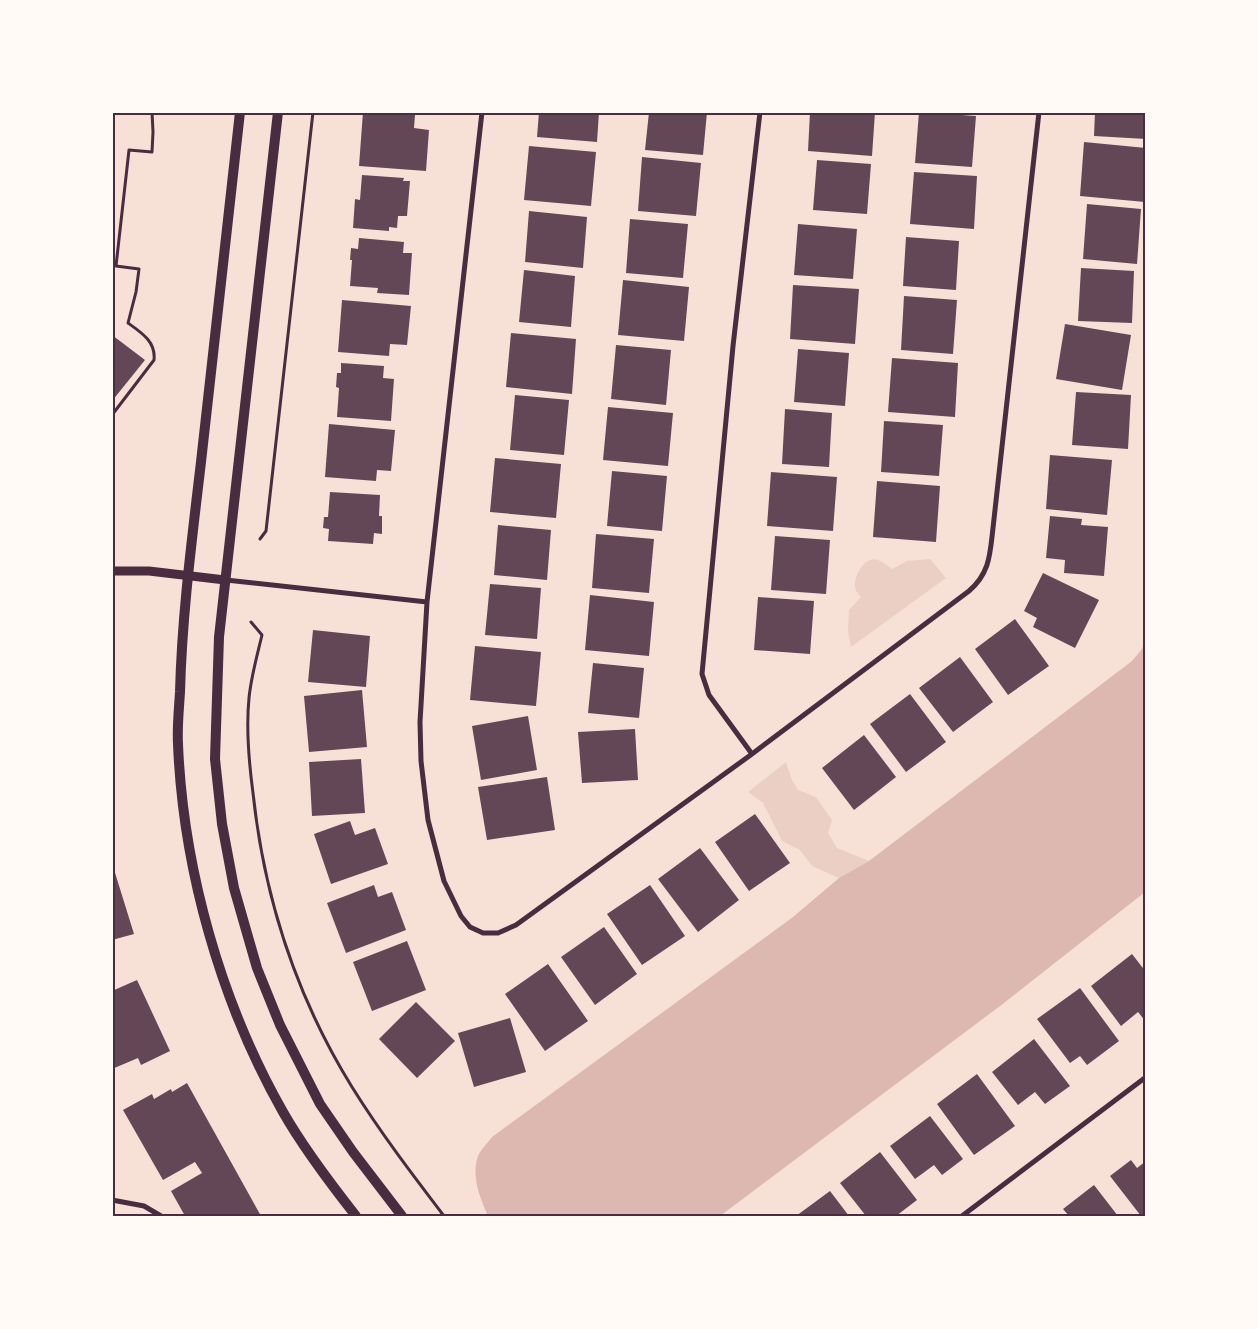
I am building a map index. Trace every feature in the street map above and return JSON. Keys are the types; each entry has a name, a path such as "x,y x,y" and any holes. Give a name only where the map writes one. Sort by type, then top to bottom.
{"main road":[{"path":"240,112 180,662 178,742 182,796 198,895 221,975 244,1034 283,1112 317,1166 356,1216"},
{"path":"278,112 219,636 216,760 222,824 234,888 257,968 280,1025 320,1104 353,1152 402,1216"}],"street":[{"path":"482,112 428,602 420,722 421,761 428,820 444,881 455,907 466,924 473,930 483,933 498,933 516,925 752,754 969,592 984,575 989,560 993,528 1039,112"},
{"path":"752,754 708,695 702,674 733,346 760,112"},
{"path":"112,571 149,571 428,602"},
{"path":"962,1216 1146,1077"},
{"path":"112,1152 112,1167"},
{"path":"112,1200 144,1206 161,1216"}],"path":[{"path":"112,415 154,360 152,344 128,323 136,292 139,269 116,266 129,150 152,152 152,112"},
{"path":"260,540 266,531 313,112"},
{"path":"251,622 262,635 249,699 249,763 256,828 270,894 284,943 321,1032 351,1086 374,1121 444,1216"}],"shaded area":[{"path":"873,559 884,563 892,569 907,561 930,559 946,578 851,647 848,631 849,610 861,597 856,591 855,580 864,564"},
{"path":"1145,641 1145,892 1004,1003 720,1216 488,1216 479,1194 475,1171 478,1156 492,1137 793,917 839,878 869,861 1132,661 1142,649"},
{"path":"786,762 792,780 798,790 816,797 832,820 828,833 837,848 869,861 839,878 812,866 800,850 782,841 763,803 748,792"}],"building":[{"path":"363,112 415,115 414,128 429,130 426,171 359,166"},
{"path":"539,112 599,112 597,142 537,137"},
{"path":"649,112 707,112 703,155 645,150"},
{"path":"810,112 875,112 872,156 808,151"},
{"path":"919,112 976,116 972,167 915,163"},
{"path":"1095,112 1146,112 1146,139 1094,136"},
{"path":"1084,142 1146,148 1145,202 1080,196"},
{"path":"529,146 596,152 591,206 524,200"},
{"path":"642,157 701,163 696,216 638,211"},
{"path":"817,160 871,164 867,214 813,210"},
{"path":"914,172 977,176 974,229 910,224"},
{"path":"362,175 404,178 403,181 410,181 407,216 398,216 397,228 389,227 389,231 353,228 355,199 360,200"},
{"path":"1087,204 1141,209 1137,264 1083,259"},
{"path":"529,211 587,217 583,268 525,262"},
{"path":"630,219 688,224 683,278 626,273"},
{"path":"798,224 857,229 853,279 794,275"},
{"path":"906,237 959,241 956,290 903,286"},
{"path":"359,238 404,242 403,253 412,253 409,295 377,293 378,288 350,286 351,248 358,249"},
{"path":"1081,268 1134,271 1132,323 1078,321"},
{"path":"524,270 575,276 571,327 519,322"},
{"path":"623,280 689,287 684,341 618,335"},
{"path":"793,285 859,289 855,344 790,339"},
{"path":"904,296 957,300 953,354 901,350"},
{"path":"342,300 411,306 407,345 390,344 389,356 338,352"},
{"path":"1065,324 1131,335 1122,390 1056,379"},
{"path":"511,333 576,339 572,394 506,387"},
{"path":"112,335 145,360 112,401"},
{"path":"616,345 671,350 666,405 611,399"},
{"path":"798,349 849,353 845,406 794,402"},
{"path":"892,358 958,363 955,417 888,412"},
{"path":"341,363 384,366 383,378 394,379 391,421 337,417 339,388 336,387 337,373 341,373"},
{"path":"1076,392 1131,395 1128,449 1072,445"},
{"path":"515,395 569,400 564,455 510,450"},
{"path":"608,407 673,413 668,466 603,460"},
{"path":"785,409 832,413 829,467 782,464"},
{"path":"884,421 943,425 939,476 881,472"},
{"path":"329,424 395,430 391,471 377,470 376,481 325,477"},
{"path":"1050,455 1112,460 1107,515 1046,509"},
{"path":"495,458 561,464 556,518 490,512"},
{"path":"612,471 667,476 662,531 607,526"},
{"path":"771,472 837,477 833,531 767,526"},
{"path":"877,481 940,486 936,542 873,537"},
{"path":"330,492 380,495 379,516 382,516 382,534 374,533 373,544 328,541 329,529 323,528 324,517 328,517"},
{"path":"1050,516 1082,519 1081,525 1108,527 1104,576 1064,573 1065,560 1046,558"},
{"path":"498,525 551,530 547,580 494,575"},
{"path":"596,534 654,539 649,593 592,588"},
{"path":"775,536 830,540 826,594 771,590"},
{"path":"1043,573 1099,600 1075,648 1033,627 1037,618 1024,611"},
{"path":"490,584 541,588 537,639 485,635"},
{"path":"590,595 654,602 649,656 585,650"},
{"path":"758,597 814,601 810,654 754,650"},
{"path":"1015,619 1049,666 1008,695 975,649"},
{"path":"313,630 370,636 366,687 308,682"},
{"path":"475,646 541,652 536,706 470,700"},
{"path":"960,657 993,702 953,732 919,688"},
{"path":"593,663 644,668 639,718 588,713"},
{"path":"362,690 367,747 309,752 304,696"},
{"path":"910,694 946,742 906,772 870,724"},
{"path":"528,716 537,770 481,780 472,726"},
{"path":"635,729 638,780 582,783 578,732"},
{"path":"864,735 896,777 854,810 822,768"},
{"path":"361,759 365,813 312,816 309,762"},
{"path":"547,777 555,830 487,840 478,787"},
{"path":"755,814 790,863 749,891 715,842"},
{"path":"350,821 355,835 375,828 388,864 331,884 314,834"},
{"path":"700,848 739,900 698,932 658,879"},
{"path":"112,863 134,934 112,940"},
{"path":"374,885 378,897 392,892 406,930 346,953 327,903"},
{"path":"650,885 685,936 642,965 607,914"},
{"path":"604,927 637,974 595,1005 561,957"},
{"path":"407,941 426,990 372,1011 353,962"},
{"path":"1132,954 1146,972 1146,1022 1138,1012 1121,1026 1091,986"},
{"path":"548,964 588,1021 545,1051 505,994"},
{"path":"137,980 170,1051 141,1065 138,1058 112,1069 112,991"},
{"path":"1080,988 1119,1041 1087,1065 1080,1056 1070,1063 1037,1019"},
{"path":"416,1002 455,1041 417,1078 379,1039"},
{"path":"510,1018 526,1072 474,1087 458,1033"},
{"path":"1034,1039 1070,1086 1045,1104 1035,1092 1018,1105 992,1072"},
{"path":"977,1074 1015,1126 974,1155 937,1104"},
{"path":"187,1083 261,1216 185,1216 171,1191 202,1173 195,1162 163,1180 123,1110 152,1094 154,1099 171,1089 172,1092"},
{"path":"930,1116 963,1159 942,1175 934,1165 915,1179 890,1146"},
{"path":"880,1152 917,1200 896,1216 866,1216 840,1183"},
{"path":"1131,1160 1137,1168 1146,1161 1146,1216 1141,1216 1110,1176"},
{"path":"1094,1185 1118,1216 1069,1216 1063,1209"},
{"path":"830,1191 849,1216 796,1216"}]}
